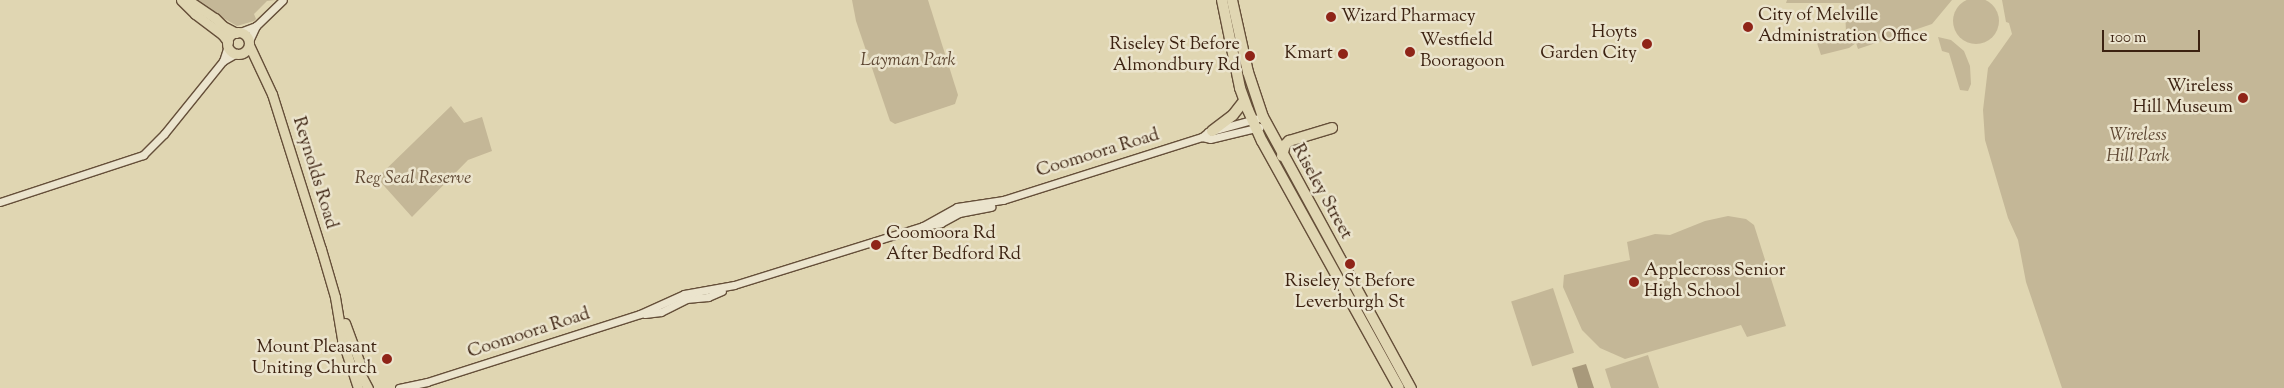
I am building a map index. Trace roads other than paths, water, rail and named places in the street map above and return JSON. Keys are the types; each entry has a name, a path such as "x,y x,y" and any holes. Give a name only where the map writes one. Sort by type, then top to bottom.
{"highway":[{"name":"Riseley Street","path":"1222,0 1244,101 1254,123 1399,388"},
{"name":"Riseley Street","path":"1232,0 1248,72 1265,122 1282,156 1412,388"},
{"path":"1212,131 1233,115 1244,101"},
{"path":"1282,156 1285,145 1289,141 1332,128"}],"main road":[{"path":"181,0 194,14 222,34 228,44 239,53 255,61"},
{"path":"188,0 215,18 223,26 246,35 249,43 246,50 239,53"},
{"path":"228,44 230,36 238,32"},
{"name":"Reynolds Road","path":"249,43 255,61 272,94 334,297 342,339 358,388"},
{"name":"Reynolds Road","path":"334,297 341,310 350,343 357,356 361,375 368,388"}],"street":[{"path":"249,43 256,26 283,0"},
{"path":"238,32 256,26"},
{"path":"0,202 143,155 164,134 223,61 228,44"},
{"path":"223,61 239,53"},
{"name":"Coomoora Road","path":"399,388 427,382 640,314 661,312 686,299 708,297 734,285 922,226 957,207 1003,200 1202,137 1212,131 1265,122"},
{"name":"Coomoora Road","path":"1202,137 1210,138 1254,123"},
{"name":"Coomoora Road","path":"414,388 427,382"}],"place":[{"name":"Wizard Pharmacy","path":"1331,17"},
{"name":"City of Melville Administration Office","path":"1748,27"},
{"name":"Hoyts Garden City","path":"1647,44"},
{"name":"Westfield Booragoon","path":"1410,52"},
{"name":"Kmart","path":"1343,54"},
{"name":"Riseley St Before Almondbury Rd","path":"1250,56"},
{"name":"Wireless Hill Museum","path":"2243,98"},
{"name":"Coomoora Rd After Bedford Rd","path":"876,245"},
{"name":"Riseley St Before Leverburgh St","path":"1350,264"},
{"name":"Applecross Senior High School","path":"1634,282"},
{"name":"Mount Pleasant Uniting Church","path":"387,359"}],"park label":[{"name":"Layman Park","path":"908,61"},
{"name":"Wireless Hill Park","path":"2138,147"},
{"name":"Reg Seal Reserve","path":"413,179"}]}
